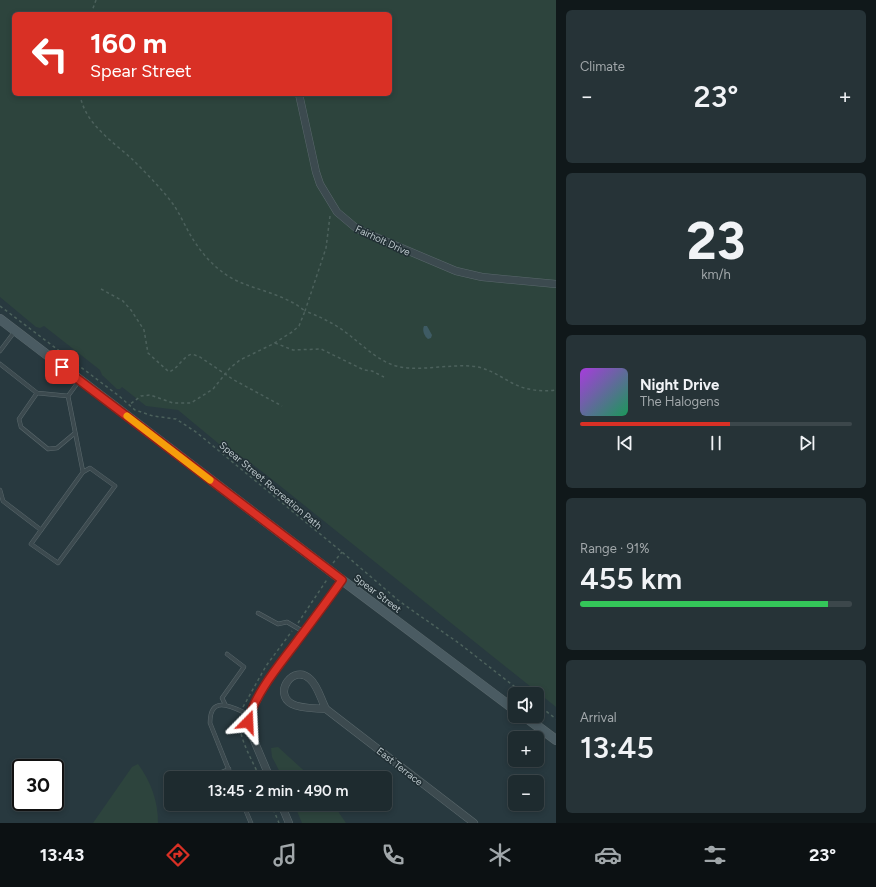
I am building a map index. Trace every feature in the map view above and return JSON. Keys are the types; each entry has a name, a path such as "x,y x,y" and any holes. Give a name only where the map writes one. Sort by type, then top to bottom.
{"main road":[{"name":"Spear Street","path":"0,319 508,705"},
{"path":"533,723 556,740"}],"street":[{"name":"Fairholt Drive","path":"299,96 320,184 337,212 346,221 366,233 456,271 482,277 556,284"},
{"path":"267,771 250,732 248,722 250,715 259,696 273,674 342,580"},
{"name":"East Terrace","path":"326,709 293,704 284,693 286,683 293,676 307,676 314,684 326,709 474,823"},
{"path":"284,811 289,823"}],"lane":[{"path":"0,351 15,330"},
{"path":"0,364 37,393 68,396"},
{"path":"79,380 68,396 83,472"},
{"path":"37,393 19,419 21,427 48,449 57,448 75,433"},
{"path":"90,468 115,486 58,563 31,544 83,472 90,468"},
{"path":"0,490 3,501 41,530"},
{"path":"258,613 278,624 287,622 304,632"},
{"path":"225,704 222,698 244,667 227,654"},
{"path":"224,771 228,769 210,723 210,714 217,705 225,704 250,715"},
{"path":"246,811 251,823"}],"path":[{"path":"92,12 96,0"},
{"path":"81,96 85,111 93,124 133,161 167,196 175,206 192,237 220,271 235,280 280,296 306,311 331,322 380,359 396,366 420,368 458,365 479,368 494,373 512,384 529,390 556,390"},
{"path":"123,413 129,405 141,396 150,395 172,402 191,403 213,389 224,374 240,360 275,343 299,326 306,311 326,248 330,216"},
{"path":"102,289 123,301 131,310 144,330 148,353 169,372 175,370 184,358 192,354 200,356 224,374 282,406"},
{"name":"Spear Street Recreation Path","path":"0,306 135,410 154,416 176,419 196,432 399,601 460,644 515,687"},
{"path":"275,343 293,350 321,349 364,370 372,371 384,377"},
{"path":"544,710 556,719"},
{"path":"274,811 279,823"}],"green space":[{"path":"0,0 556,0 556,707 544,697 544,687 531,687 244,458 241,460 236,458 178,410 146,406 122,387 117,389 102,375 100,370 44,326 40,328 36,327 0,297"},
{"path":"278,747 304,771 279,771 272,757 271,748"},
{"path":"138,764 147,778 153,792 157,807 158,823 93,823 132,767"},
{"path":"297,811 338,811 346,823 302,823"}],"water":[{"path":"424,326 427,326 432,335 431,338 428,339 425,336 423,331"}],"slow traffic":[{"path":"127,416 210,480"}],"route":[{"path":"62,367 342,580 273,674 259,696 248,722"}]}
